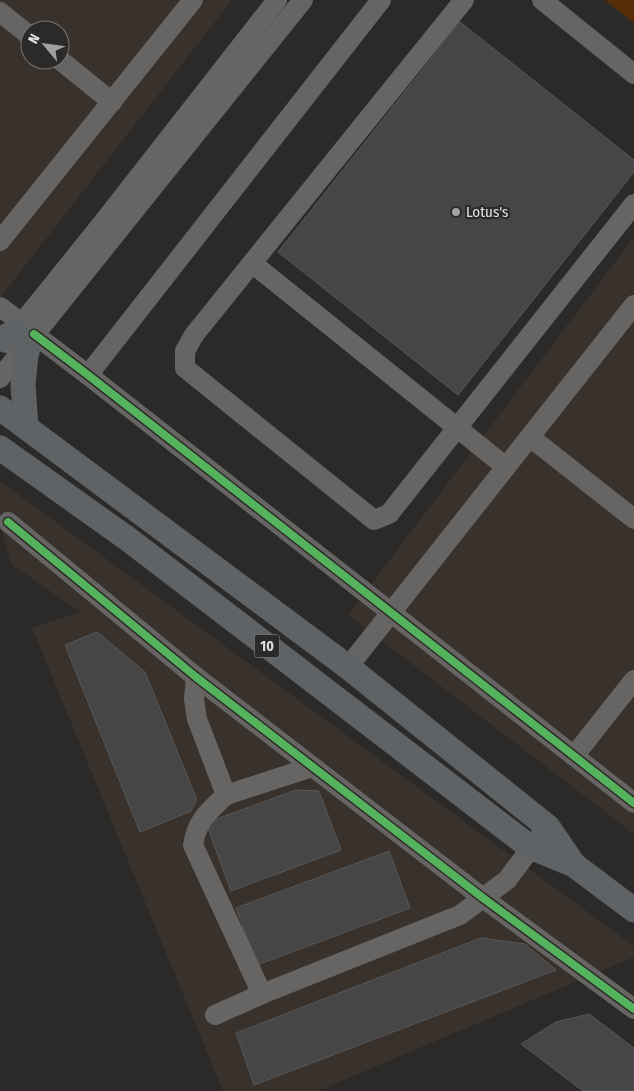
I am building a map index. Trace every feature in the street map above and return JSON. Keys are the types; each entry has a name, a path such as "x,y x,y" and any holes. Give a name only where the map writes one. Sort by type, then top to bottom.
{"main road":[{"path":"17,337 26,354 23,385 26,427"},
{"name":"10","path":"0,408 348,667 548,826 574,865"},
{"path":"0,429 76,489 128,539"},
{"name":"10","path":"0,448 128,539 530,848 574,865 634,910"}],"street":[{"path":"0,241 193,0"},
{"path":"0,378 17,337 277,0"},
{"path":"17,337 303,0"},
{"path":"88,375 381,0"},
{"path":"464,0 194,335 185,351 185,368 374,520 390,514 634,204"},
{"path":"542,0 634,74"},
{"path":"0,12 20,28"},
{"path":"70,68 112,102"},
{"path":"252,263 506,467"},
{"path":"348,667 634,305"},
{"path":"0,307 17,337 88,375 634,803"},
{"path":"530,437 634,519"},
{"path":"8,522 196,677 483,898 634,1009"},
{"path":"196,677 194,699 197,719 226,795"},
{"path":"574,756 634,680"},
{"path":"262,994 193,846 195,834 198,825 206,814 226,795 312,767"},
{"path":"215,1015 262,994 460,915 507,880 548,826"}],"shaded area":[{"path":"0,0 232,0 0,298"},
{"path":"605,0 634,0 634,23"},
{"path":"634,237 634,834 348,615"},
{"path":"0,481 634,946 634,957 318,1091 223,1091 32,628 80,612 11,564 0,524"}],"building":[{"name":"Lotus's","path":"460,22 634,160 634,172 458,395 278,252"},
{"path":"97,632 145,672 197,800 191,811 140,832 65,645"},
{"path":"296,790 319,791 341,850 231,891 206,823"},
{"path":"389,851 410,908 257,965 236,908"},
{"path":"481,938 525,944 556,970 254,1085 236,1033"},
{"path":"589,1014 634,1048 634,1091 583,1091 521,1044 556,1022"}],"cycle path":[{"path":"34,334 634,803"},
{"path":"8,522 196,677 483,898 634,1009"}],"place":[{"name":"Lotus's","path":"456,212"}]}
